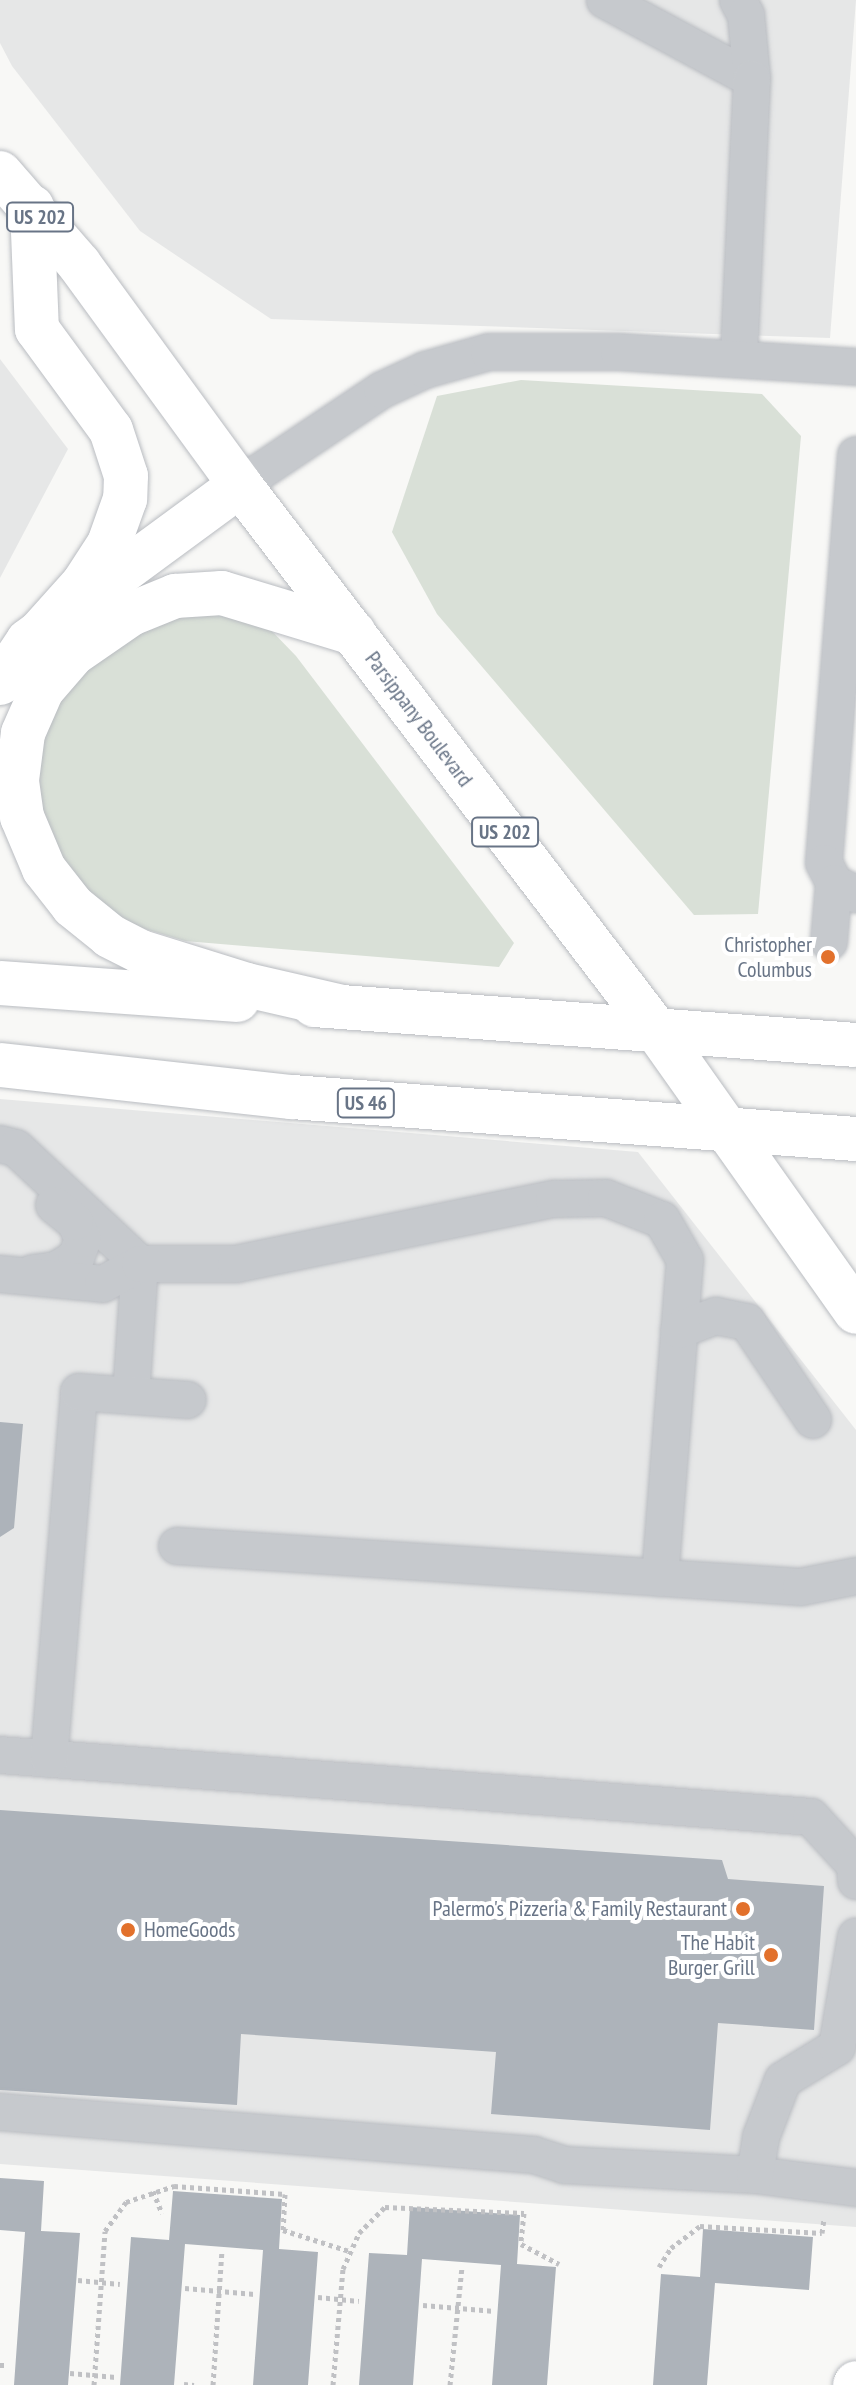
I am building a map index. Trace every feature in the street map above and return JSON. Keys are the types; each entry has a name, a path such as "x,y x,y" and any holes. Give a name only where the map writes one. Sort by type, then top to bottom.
{"main road":[{"name":"Parsippany Boulevard","path":"0,173 32,207 657,1031 733,1134 856,1312"},
{"path":"32,207 37,329 111,430 126,476 125,499 109,544 83,584 40,632"},
{"path":"0,683 28,641 240,485"},
{"path":"342,1007 232,981 141,952 110,936 73,906 44,869 22,817 17,780 23,733 42,690 90,638 131,614 175,596 222,593 354,633"},
{"path":"0,983 856,1045"},
{"name":"US 46","path":"0,1065 292,1097 733,1134 856,1139"}],"lane":[{"path":"605,0 752,79"},
{"path":"738,0 746,15 752,79 739,358"},
{"path":"240,485 382,390 425,370 489,352 739,358 856,367"},
{"path":"829,942 845,888 824,863 824,836 856,455"},
{"path":"0,1144 16,1148 89,1213 140,1264 131,1396"},
{"path":"0,1167 75,1222 83,1239 76,1258 56,1270 12,1274"},
{"path":"12,1274 103,1284 140,1264 236,1264 516,1207 606,1198 662,1220 685,1260 660,1578"},
{"path":"49,1201 89,1213"},
{"path":"679,1330 716,1316 747,1322 813,1420"},
{"path":"49,1759 79,1392 188,1400"},
{"path":"177,1546 801,1587 856,1576"},
{"path":"0,1755 811,1817 855,1865 856,1881"},
{"path":"755,2175 761,2137 783,2080 837,2047 856,1937"},
{"path":"0,2112 534,2155 564,2165 755,2175 856,2188"}],"path":[{"path":"94,2385 110,2218 126,2202 174,2186 285,2194 283,2230 349,2251"},
{"path":"153,2191 162,2213"},
{"path":"333,2385 339,2299 349,2251 371,2215 396,2204 524,2213 521,2244 559,2264"},
{"path":"659,2267 671,2248 700,2226 822,2233 824,2211"},
{"path":"213,2385 222,2251"},
{"path":"450,2385 462,2267"},
{"path":"78,2280 120,2284"},
{"path":"185,2288 255,2294"},
{"path":"318,2297 359,2301"},
{"path":"423,2305 495,2311"},
{"path":"70,2373 116,2377"},
{"path":"184,2384 194,2385"}],"shaded area":[{"path":"0,0 856,0 830,338 271,319 140,231 12,66 0,43"},
{"path":"0,359 68,449 0,578"},
{"path":"521,380 762,394 801,436 758,914 694,915 437,614 392,532 437,396"},
{"path":"195,606 267,626 296,656 514,943 499,967 185,941 135,926 91,896 66,868 37,799 36,752 49,711 97,652"},
{"path":"0,1099 638,1152 856,1430 856,2227 0,2164"}],"building":[{"path":"0,1422 23,1424 14,1528 0,1537"},
{"path":"0,1810 722,1860 728,1879 824,1886 814,2030 718,2023 710,2130 491,2114 496,2052 241,2034 237,2105 0,2090"},
{"path":"0,2178 44,2181 41,2231 80,2233 68,2385 14,2385 25,2232 0,2230"},
{"path":"173,2191 282,2199 279,2249 318,2252 308,2385 253,2385 263,2250 185,2244 174,2385 120,2385 131,2237 169,2240"},
{"path":"410,2207 520,2215 517,2264 556,2267 547,2385 492,2385 501,2265 422,2259 413,2385 359,2385 369,2253 407,2255"},
{"path":"703,2229 813,2237 809,2290 715,2283 707,2385 653,2385 661,2274 700,2277"}],"place":[{"name":"Christopher Columbus","path":"828,957"},
{"name":"Palermo's Pizzeria & Family Restaurant","path":"743,1909"},
{"name":"HomeGoods","path":"128,1930"},
{"name":"The Habit Burger Grill","path":"771,1955"}]}
